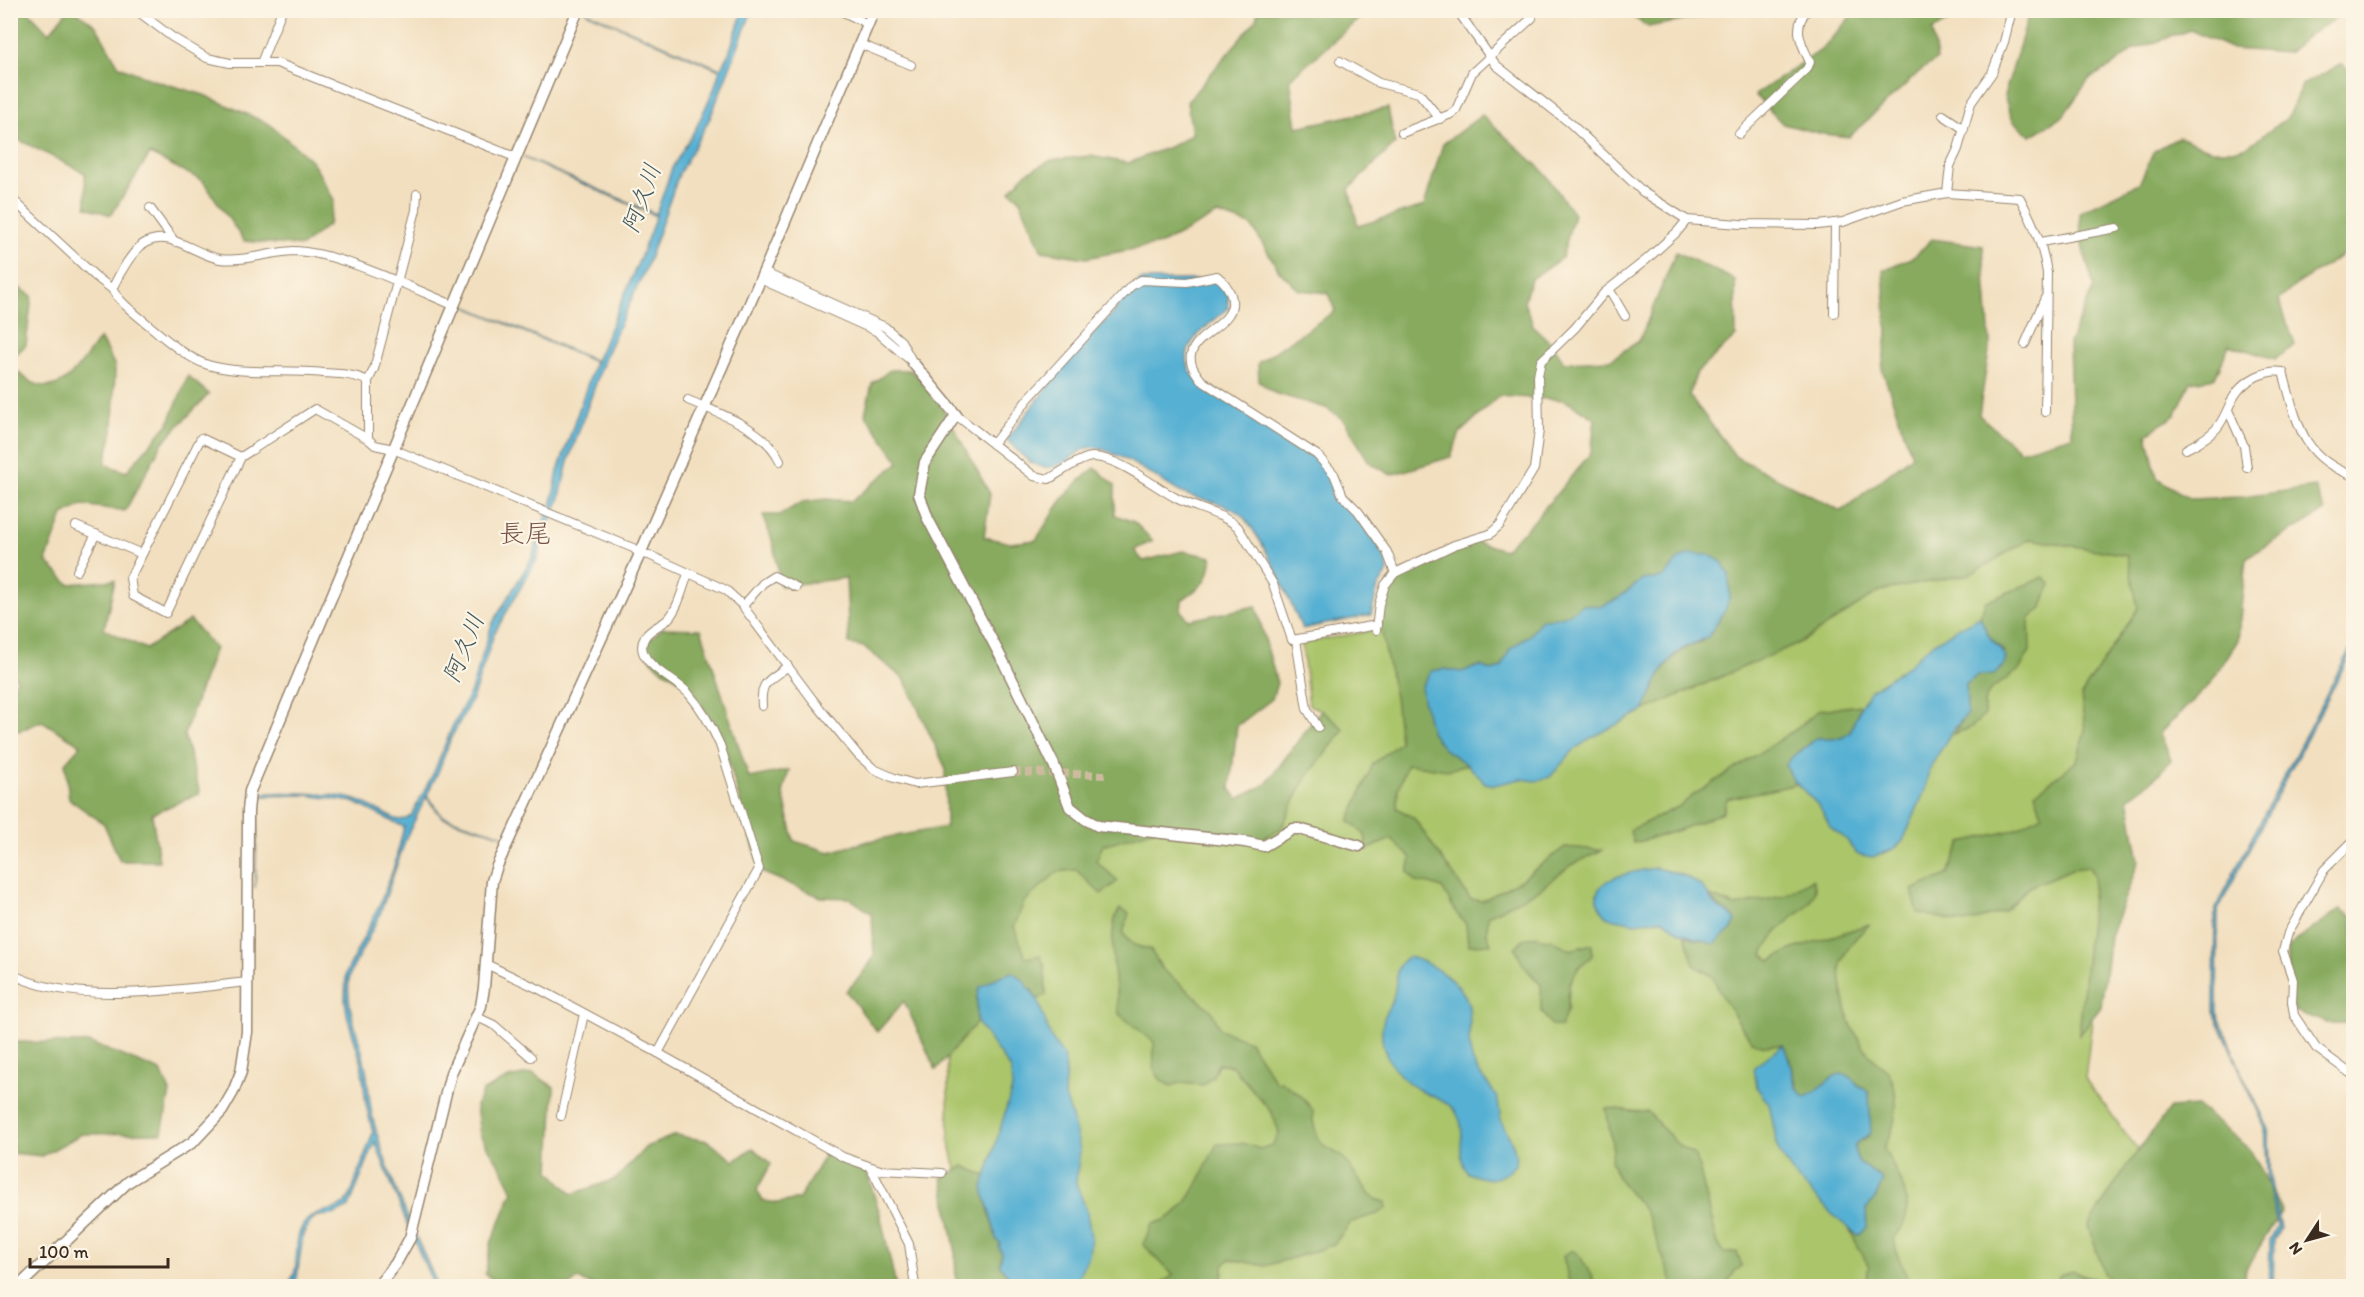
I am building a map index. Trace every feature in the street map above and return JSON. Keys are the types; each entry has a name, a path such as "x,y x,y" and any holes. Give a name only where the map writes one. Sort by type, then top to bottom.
{"street":[{"path":"136,10 172,37 207,58 230,63 277,63 302,71 515,157"},
{"path":"261,63 282,10"},
{"path":"839,10 868,24"},
{"path":"378,1287 410,1239 451,1072 477,1017 484,988 492,881 497,866 640,554 874,10"},
{"path":"1457,10 1490,57 1510,76 1570,123 1642,192 1687,220 1740,224 1835,223 1861,217 1902,201 1947,193 2020,198 2041,242 2047,273 2045,412"},
{"path":"1739,134 1807,69 1810,62 1798,32 1798,24 1808,10"},
{"path":"1947,193 1950,166 1971,103 1992,73 2012,10"},
{"path":"19,1287 128,1182 193,1142 222,1111 241,1072 248,1032 248,811 250,791 576,11"},
{"path":"1402,133 1440,119 1456,110 1469,78 1532,18"},
{"path":"860,44 910,65"},
{"path":"1340,61 1379,83 1419,93 1440,119"},
{"path":"1943,115 1964,129"},
{"path":"368,439 368,381 374,369 416,210 417,194"},
{"path":"11,198 112,289 124,304 162,336 187,354 208,365 231,369 304,371 358,377 368,381"},
{"path":"150,208 175,242"},
{"path":"761,276 877,322 901,340 913,363 956,415 1034,476 1049,479 1085,458 1094,457 1114,463 1177,499 1230,520 1238,527 1273,584 1292,640 1296,640 1377,628 1379,604 1385,585 1395,573 1454,545 1490,534 1500,525 1534,469 1539,430 1538,376 1541,362 1609,289 1646,260 1687,220"},
{"path":"1834,313 1835,223"},
{"path":"2041,242 2117,228"},
{"path":"112,289 139,246 155,239 169,239 190,249 220,258 295,251 337,259 453,304"},
{"path":"993,444 1028,399 1131,286 1141,280 1187,282 1217,276 1228,288 1233,303 1229,315 1196,345 1190,356 1192,367 1202,381 1317,455 1334,474 1343,496 1358,511 1387,552 1395,573"},
{"path":"1609,289 1625,316"},
{"path":"2025,344 2047,292"},
{"path":"2186,449 2205,439 2216,429 2238,392 2264,372 2271,370 2283,372 2301,435 2328,465 2354,476"},
{"path":"688,400 753,431 776,453 780,461"},
{"path":"241,457 201,438 130,578 133,596 166,613 241,457 315,409 375,445 393,449 633,548 640,554 649,555 726,590 744,606 858,755 874,769 915,784 1012,772"},
{"path":"2228,410 2244,447 2247,468"},
{"path":"956,415 925,462 919,494 928,519 1004,663 1054,765 1070,807 1084,819 1098,825 1120,829 1264,846 1293,829 1299,829 1359,846"},
{"path":"76,526 142,554"},
{"path":"77,571 96,534"},
{"path":"658,1053 759,869 713,730 688,692 651,665 644,655 642,646 645,637 668,619 688,574"},
{"path":"744,606 763,583 774,576 796,587"},
{"path":"1296,640 1306,709 1318,727"},
{"path":"762,706 761,691 764,684 788,666"},
{"path":"2354,840 2324,870 2288,933 2283,951 2292,980 2294,1015 2316,1048 2354,1076"},
{"path":"486,964 658,1053 843,1157 871,1168 942,1173"},
{"path":"10,973 40,984 84,992 156,991 248,982"},
{"path":"561,1116 584,1014"},
{"path":"477,1017 494,1025 531,1057"},
{"path":"871,1168 909,1244 915,1287"}],"green space":[{"path":"2030,10 2337,11 2337,18 2310,34 2288,53 2233,49 2190,30 2133,50 2112,66 2090,78 2063,116 2031,136 2013,121 2004,96"},
{"path":"10,11 28,11 49,33 67,11 76,11 96,26 119,66 153,80 204,95 269,124 312,161 334,200 329,224 302,246 244,241 203,181 150,154 111,215 86,207 85,173 11,136"},
{"path":"1258,11 1361,11 1361,17 1290,79 1297,127 1388,108 1395,144 1349,189 1358,226 1424,206 1443,144 1482,115 1543,171 1574,214 1562,258 1531,279 1524,302 1534,327 1553,345 1564,362 1610,360 1639,341 1676,252 1735,280 1736,336 1697,372 1689,395 1736,457 1841,511 1912,456 1882,369 1887,335 1883,270 1915,256 1932,239 1983,246 1990,344 1979,415 2020,451 2072,436 2069,343 2094,287 2081,241 2080,212 2139,184 2154,151 2179,137 2211,150 2233,150 2248,146 2287,118 2302,85 2342,64 2353,74 2353,256 2344,254 2298,283 2279,300 2295,345 2275,359 2229,345 2215,378 2191,382 2175,415 2147,434 2157,478 2190,499 2243,497 2315,487 2325,511 2246,558 2238,640 2210,684 2160,733 2171,760 2153,780 2128,798 2139,861 2110,936 2101,1007 2079,1035 2094,876 2089,867 2072,869 2029,887 2004,912 1964,923 1918,913 1912,890 1947,875 1962,842 2014,830 2042,815 2035,793 2077,761 2085,730 2081,695 2138,608 2127,555 2030,539 1971,574 1880,591 1803,641 1643,711 1658,678 1670,660 1688,647 1701,642 1730,596 1729,574 1690,554 1679,559 1663,578 1642,580 1617,599 1601,607 1582,605 1564,616 1542,620 1530,635 1510,649 1502,667 1492,671 1480,666 1461,672 1445,669 1443,748 1468,765 1447,770 1407,764 1398,789 1397,808 1414,818 1470,899 1482,901 1519,881 1565,847 1602,850 1572,865 1538,890 1488,916 1487,933 1491,944 1468,945 1466,924 1457,914 1442,888 1416,882 1408,872 1411,858 1391,839 1367,850 1365,835 1349,821 1373,764 1400,742 1395,697 1381,629 1381,615 1388,584 1397,575 1442,553 1475,541 1504,550 1532,523 1591,453 1595,418 1564,400 1499,396 1460,433 1451,457 1391,475 1369,462 1344,420 1326,408 1274,393 1259,381 1258,363 1335,311 1328,293 1299,290 1280,272 1251,225 1218,214 1161,244 1086,258 1042,251 1019,198 1010,191 1026,173 1052,160 1090,156 1128,163 1174,145 1192,134 1187,102 1256,20"},
{"path":"1624,11 1714,11 1707,16 1648,27"},
{"path":"1856,11 1966,11 1932,31 1937,59 1919,72 1849,137 1823,134 1783,124 1755,95 1821,50"},
{"path":"11,283 32,296 26,345 11,359"},
{"path":"100,338 115,366 113,431 105,464 126,472 168,424 188,376 209,394 163,442 125,511 82,505 63,515 46,561 69,584 115,580 104,629 146,649 190,620 215,648 184,735 200,793 152,814 159,861 120,861 104,824 69,799 65,763 81,745 42,721 19,731 11,729 11,694 17,678 10,673 11,367 35,384 49,386 58,384 82,363"},
{"path":"890,370 909,370 926,381 953,426 990,494 984,537 1010,543 1036,540 1069,492 1095,468 1115,485 1115,515 1134,522 1153,541 1134,550 1143,561 1183,551 1212,557 1209,573 1204,583 1182,600 1181,611 1189,620 1256,606 1277,683 1272,699 1237,726 1230,789 1238,799 1266,784 1321,710 1344,729 1304,781 1281,829 1260,840 1165,826 1103,845 1096,861 1118,881 1101,894 1076,870 1057,872 1024,902 1014,927 1026,958 1040,955 1045,967 1046,994 1038,1000 1031,989 977,997 977,1022 936,1070 904,1001 877,1032 846,991 874,957 872,914 849,898 821,897 761,872 721,736 688,685 660,668 652,661 646,649 649,640 662,628 701,629 749,778 789,770 783,793 794,841 830,852 869,841 946,827 945,767 904,679 864,647 849,644 846,578 781,586 773,543 763,515 780,515 802,502 826,499 852,501 899,462 865,414 872,384"},
{"path":"2025,526 2142,547 2150,602 2109,876 2085,1079 2145,1159 2190,1286 984,1286 949,1140 946,999 1057,841 1291,808 1304,781 1344,729 1321,710 1309,705 1302,643 1381,629 1679,559"},
{"path":"2044,577 2051,584 2041,609 2029,619 2030,651 2019,670 1990,690 1984,703 1984,716 1970,728 1954,734 1962,721 1966,684 1978,675 1989,675 2005,652 1990,638 1980,617 1985,602"},
{"path":"1861,705 1850,732 1842,738 1817,738 1793,756 1793,780 1796,784 1727,799 1723,812 1678,830 1633,843 1630,830 1678,807 1798,728 1819,710"},
{"path":"1812,879 1815,893 1812,899 1776,933 1763,954 1770,961 1793,949 1870,924 1853,942 1843,958 1840,969 1841,984 1850,1022 1861,1043 1869,1054 1885,1068 1893,1081 1896,1111 1892,1131 1883,1147 1905,1194 1907,1213 1894,1240 1897,1254 1911,1286 1864,1286 1869,1267 1850,1231 1857,1235 1866,1227 1866,1209 1875,1199 1883,1180 1858,1161 1854,1149 1856,1143 1869,1136 1869,1094 1866,1089 1857,1084 1804,1097 1799,1092 1786,1048 1783,1045 1764,1046 1751,1041 1726,1003 1712,976 1694,965 1685,935 1697,940 1731,930 1736,920 1716,904 1710,896 1735,906 1784,896"},
{"path":"1120,909 1129,913 1123,933 1131,943 1150,949 1162,969 1211,1010 1220,1029 1249,1041 1276,1082 1281,1081 1301,1096 1313,1110 1317,1136 1324,1146 1342,1156 1370,1195 1386,1202 1387,1208 1380,1213 1351,1222 1334,1244 1310,1253 1265,1266 1230,1259 1223,1266 1223,1275 1216,1286 1159,1286 1173,1275 1143,1244 1152,1224 1165,1220 1185,1204 1217,1144 1242,1143 1260,1149 1273,1145 1279,1132 1272,1113 1232,1066 1218,1064 1213,1076 1203,1085 1180,1083 1171,1086 1159,1078 1154,1068 1154,1042 1119,1014 1114,975 1113,930"},
{"path":"2340,909 2353,917 2353,1023 2327,1023 2294,1011 2288,983 2288,947"},
{"path":"1538,936 1545,940 1551,939 1570,950 1592,944 1592,956 1579,967 1569,984 1568,1007 1561,1027 1551,1025 1541,1010 1541,985 1523,965 1515,948 1523,939"},
{"path":"10,1042 90,1043 161,1071 170,1092 162,1133 82,1134 42,1156 11,1153"},
{"path":"532,1073 554,1087 550,1171 572,1194 616,1179 646,1147 675,1135 708,1141 734,1161 753,1148 771,1164 757,1190 763,1201 779,1203 799,1199 826,1153 867,1173 880,1214 896,1286 594,1286 578,1279 569,1286 501,1286 485,1274 491,1243 513,1191 480,1135 476,1106 483,1091 509,1078"},
{"path":"2197,1106 2250,1149 2282,1210 2246,1269 2244,1286 2121,1286 2105,1275 2088,1226 2126,1167 2170,1108"},
{"path":"1606,1108 1648,1112 1679,1146 1696,1156 1718,1244 1725,1253 1737,1252 1742,1266 1735,1271 1728,1282 1732,1286 1674,1286 1645,1211 1617,1177 1611,1160 1613,1150"},
{"path":"964,1166 986,1176 986,1200 1002,1253 1000,1265 1016,1286 956,1286 955,1249 942,1178"},
{"path":"1572,1250 1580,1256 1597,1286 1570,1286 1563,1256"},
{"path":"2073,1271 2096,1279 2102,1286 2054,1286 2060,1275"}],"water":[{"path":"584,11 720,69 729,53 743,11 752,11 710,118 679,174 646,268 607,352 568,462 559,501 537,559 494,634 473,697 451,738 427,795 442,816 502,835 442,817 426,797 406,838 380,914 350,974 350,1007 366,1067 371,1112 379,1141 402,1204 438,1286 434,1286 375,1142 349,1207 333,1215 317,1216 312,1220 303,1234 297,1278 293,1286 284,1286 294,1275 297,1242 302,1227 314,1215 338,1207 350,1196 373,1133 366,1104 361,1061 348,1019 345,1000 346,973 379,906 393,870 404,827 353,802 307,795 258,796 255,888 257,796 276,793 306,793 336,796 356,800 398,820 411,816 471,691 492,624 532,558 541,526 551,507 558,471 595,362 460,304 596,361 656,216 522,157 656,214 672,168 696,128 720,70"},
{"path":"1141,280 1220,282 1228,294 1228,308 1196,336 1191,345 1188,363 1192,374 1327,467 1335,486 1332,500 1350,508 1378,544 1387,564 1388,572 1378,587 1371,615 1302,629 1270,558 1254,531 1239,513 1231,508 1186,495 1108,451 1088,448 1049,468 1027,460 1007,440 1073,353 1116,310 1120,298"},
{"path":"1690,554 1710,555 1722,562 1729,574 1730,596 1726,609 1708,637 1675,654 1662,671 1643,711 1591,738 1573,751 1550,777 1536,781 1521,779 1494,785 1485,783 1468,765 1443,748 1431,732 1421,687 1431,671 1445,669 1461,672 1480,666 1492,671 1502,667 1510,649 1530,635 1542,619 1564,616 1582,605 1602,606 1617,599 1642,580 1663,578 1679,559"},
{"path":"1980,617 1990,638 2004,653 2006,661 2004,665 1994,675 1978,675 1966,684 1967,714 1951,733 1931,766 1925,790 1903,841 1894,849 1872,857 1857,854 1846,839 1830,827 1820,807 1793,780 1786,765 1793,756 1817,738 1842,738 1850,732 1861,705 1871,690 1909,665 1925,649"},
{"path":"2353,643 2353,649 2218,910 2217,1012 2241,1071 2268,1127 2271,1182 2280,1228 2274,1240 2273,1286 2269,1286 2270,1240 2277,1226 2268,1181 2265,1127 2214,1012 2215,909"},
{"path":"1655,868 1681,875 1698,884 1716,906 1736,920 1731,930 1713,944 1681,933 1662,919 1635,923 1606,917 1597,900 1602,885 1618,876"},
{"path":"1408,957 1431,966 1446,976 1459,988 1468,1002 1471,1056 1477,1070 1496,1096 1502,1123 1515,1153 1515,1165 1499,1177 1488,1179 1468,1173 1461,1151 1461,1123 1455,1111 1451,1106 1411,1084 1402,1077 1388,1059 1384,1049 1382,1027 1395,993 1397,971"},
{"path":"1012,972 1022,979 1038,1000 1051,1038 1063,1055 1066,1070 1064,1093 1080,1150 1076,1183 1087,1212 1091,1237 1089,1255 1074,1286 1016,1286 1000,1265 1002,1253 999,1248 1000,1243 996,1239 983,1187 1012,1089 1011,1070 977,1022 977,997 980,987"},
{"path":"1783,1045 1796,1085 1804,1097 1839,1075 1852,1078 1869,1094 1871,1133 1856,1143 1854,1149 1858,1161 1883,1180 1875,1199 1866,1209 1867,1227 1861,1234 1857,1235 1834,1216 1796,1177 1779,1153 1769,1104 1757,1088 1754,1067"}],"tunnel":[{"path":"1013,772 1105,775"}],"district":[{"name":"長尾","path":"525,533"}],"water label":[{"name":"阿久川","path":"641,198"},
{"name":"阿久川","path":"463,648"}]}
